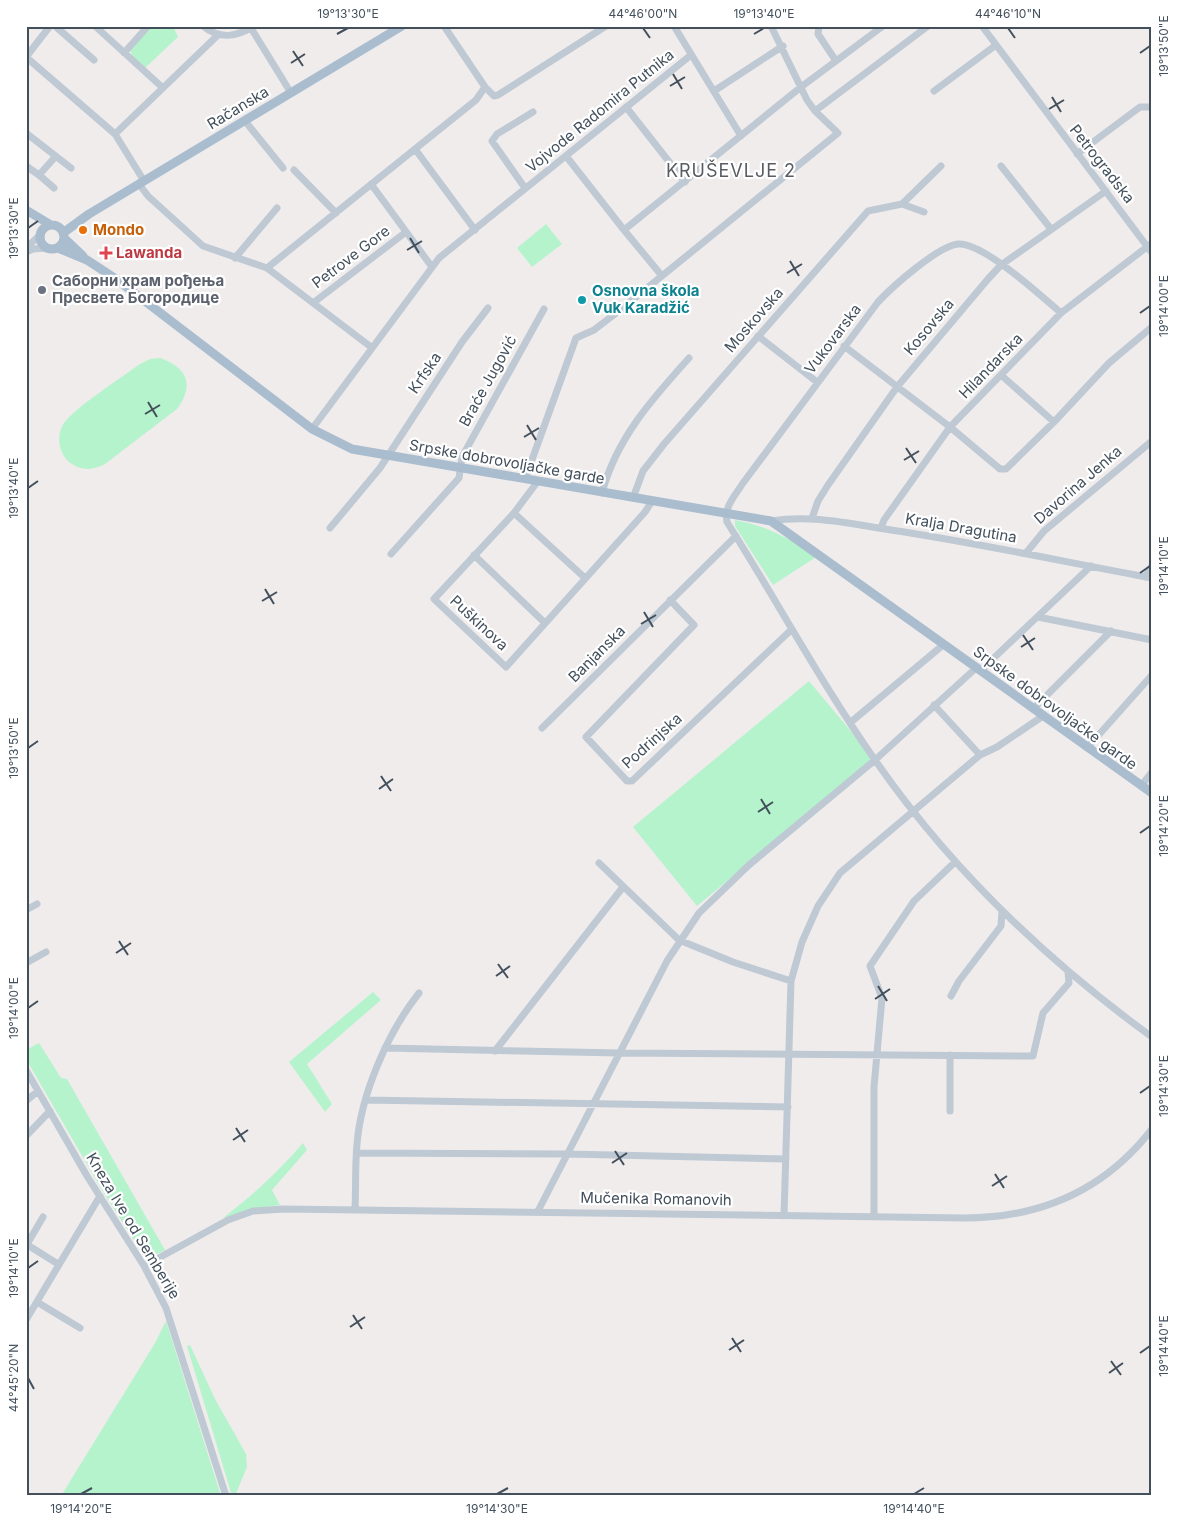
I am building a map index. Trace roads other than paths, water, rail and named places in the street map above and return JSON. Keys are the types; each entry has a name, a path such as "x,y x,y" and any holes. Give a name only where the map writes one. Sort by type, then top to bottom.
{"main road":[{"name":"Račanska","path":"41,234 59,231 89,214 402,26"},
{"path":"26,211 59,231 87,260"},
{"path":"26,211 41,234 40,240 47,248 58,248 87,260"},
{"path":"58,248 59,231"},
{"name":"Srpske dobrovoljačke garde","path":"87,260 116,279 312,429 352,449 771,522 1152,793"}],"street":[{"path":"26,57 50,26"},
{"path":"55,26 94,60"},
{"path":"95,26 163,88"},
{"path":"124,53 148,26"},
{"path":"204,26 218,34 235,35 253,27 291,93"},
{"path":"444,26 485,87 494,96 606,26"},
{"path":"674,26 741,136"},
{"path":"525,479 562,382 574,340 580,335 594,330 838,133 815,111 801,88 783,46 771,26"},
{"path":"819,26 818,34 836,61"},
{"path":"624,230 801,88 883,26"},
{"path":"815,111 928,26"},
{"name":"Petrogradska","path":"982,26 1150,248"},
{"path":"115,134 218,34"},
{"path":"934,91 996,45"},
{"path":"714,91 783,46"},
{"name":"Vojvode Radomira Putnika","path":"312,429 371,347 439,258 691,54"},
{"name":"Petrove Gore","path":"26,57 115,134 148,196 203,246 267,268 371,347"},
{"path":"267,268 476,100 485,87"},
{"path":"1077,154 1140,107 1152,107"},
{"path":"626,108 686,182"},
{"name":"Vojvode Radomira Putnika","path":"525,188 492,141 497,134 533,112"},
{"path":"244,121 283,168"},
{"path":"26,133 71,168"},
{"path":"415,149 475,230"},
{"path":"39,175 56,156"},
{"path":"566,156 662,276"},
{"path":"26,166 54,188"},
{"path":"924,212 902,204 940,166"},
{"path":"1002,166 1051,229"},
{"path":"294,170 336,213"},
{"path":"371,184 432,267"},
{"name":"Kosovska","path":"812,518 818,501 828,485 897,387 1001,265 1106,190"},
{"name":"Moskovska","path":"633,498 638,480 648,464 868,211 902,204"},
{"path":"235,258 277,208"},
{"name":"Petrove Gore","path":"313,303 406,232"},
{"path":"26,248 41,234"},
{"name":"Vukovarska","path":"726,514 726,508 743,483 878,302 903,276 949,247 966,244 1001,265 1061,313"},
{"path":"26,252 33,248 47,248"},
{"name":"Hilandarska","path":"881,528 884,520 950,427 1061,313 1150,248"},
{"name":"Krfska","path":"330,528 388,455 462,342 488,308"},
{"name":"Braće Jugović","path":"391,554 459,478 462,456 544,309"},
{"path":"844,346 950,427 1000,469 1006,469 1054,422 1123,349 1152,327"},
{"path":"758,336 817,382"},
{"path":"602,493 616,454 638,418 689,358"},
{"path":"1001,375 1054,422"},
{"name":"Davorina Jenka","path":"1026,554 1044,531 1152,441"},
{"name":"Puškinova","path":"538,481 514,513 434,600 506,667 645,512 652,501"},
{"path":"514,513 585,578"},
{"path":"726,514 727,522 790,630 875,760 913,811 955,862 1002,911 1102,1001 1152,1037"},
{"name":"Kralja Dragutina","path":"771,522 812,518 881,528 1148,577 1152,566"},
{"name":"Banjanska","path":"542,728 736,536"},
{"path":"474,555 545,623"},
{"path":"538,1211 679,940 715,895 875,760 934,705 978,670 1038,617 1091,566"},
{"name":"Podrinjska","path":"670,600 694,625 586,737 627,781 632,781 790,630"},
{"path":"1038,617 1152,640"},
{"path":"1033,709 1111,632"},
{"path":"851,722 943,644"},
{"path":"1087,748 1152,675"},
{"path":"934,705 980,755"},
{"path":"784,1216 791,981 802,942 818,906 840,872 980,755 997,747 1043,716"},
{"path":"1141,786 1152,772"},
{"path":"599,862 679,940 733,962 791,981"},
{"path":"874,1216 874,1087 882,998 870,966 914,901 955,862"},
{"path":"495,1051 623,887"},
{"path":"26,910 37,904"},
{"path":"951,996 966,970 1001,926 1002,911"},
{"path":"1001,926 1016,924"},
{"path":"26,963 46,952"},
{"path":"1068,972 1069,983"},
{"path":"386,1048 619,1053 1033,1056 1043,1014 1069,983 1078,980"},
{"path":"355,1209 357,1153 366,1100 386,1048 402,1014 419,993"},
{"path":"950,1055 950,1111"},
{"name":"Kneza Ive od Semberije","path":"26,1070 100,1196 144,1266 166,1308 176,1334 226,1496"},
{"path":"26,1101 38,1090"},
{"path":"366,1100 788,1107"},
{"path":"26,1136 50,1111"},
{"name":"Mučenika Romanovih","path":"144,1266 215,1225 253,1211 283,1209 989,1218 1032,1211 1083,1190 1103,1178 1120,1164 1152,1129"},
{"path":"357,1153 568,1154 786,1159"},
{"path":"26,1320 100,1196"},
{"path":"43,1217 26,1245 58,1264"},
{"path":"37,1302 80,1328"}],"place":[{"name":"Mondo","path":"83,230"},
{"name":"Lawanda","path":"106,253"},
{"name":"Саборни храм рођења Пресвете Богородице","path":"42,290"},
{"name":"Osnovna škola Vuk Karadžić","path":"582,300"}],"district":[{"name":"KRUŠEVLJE 2","path":"731,171"}]}
